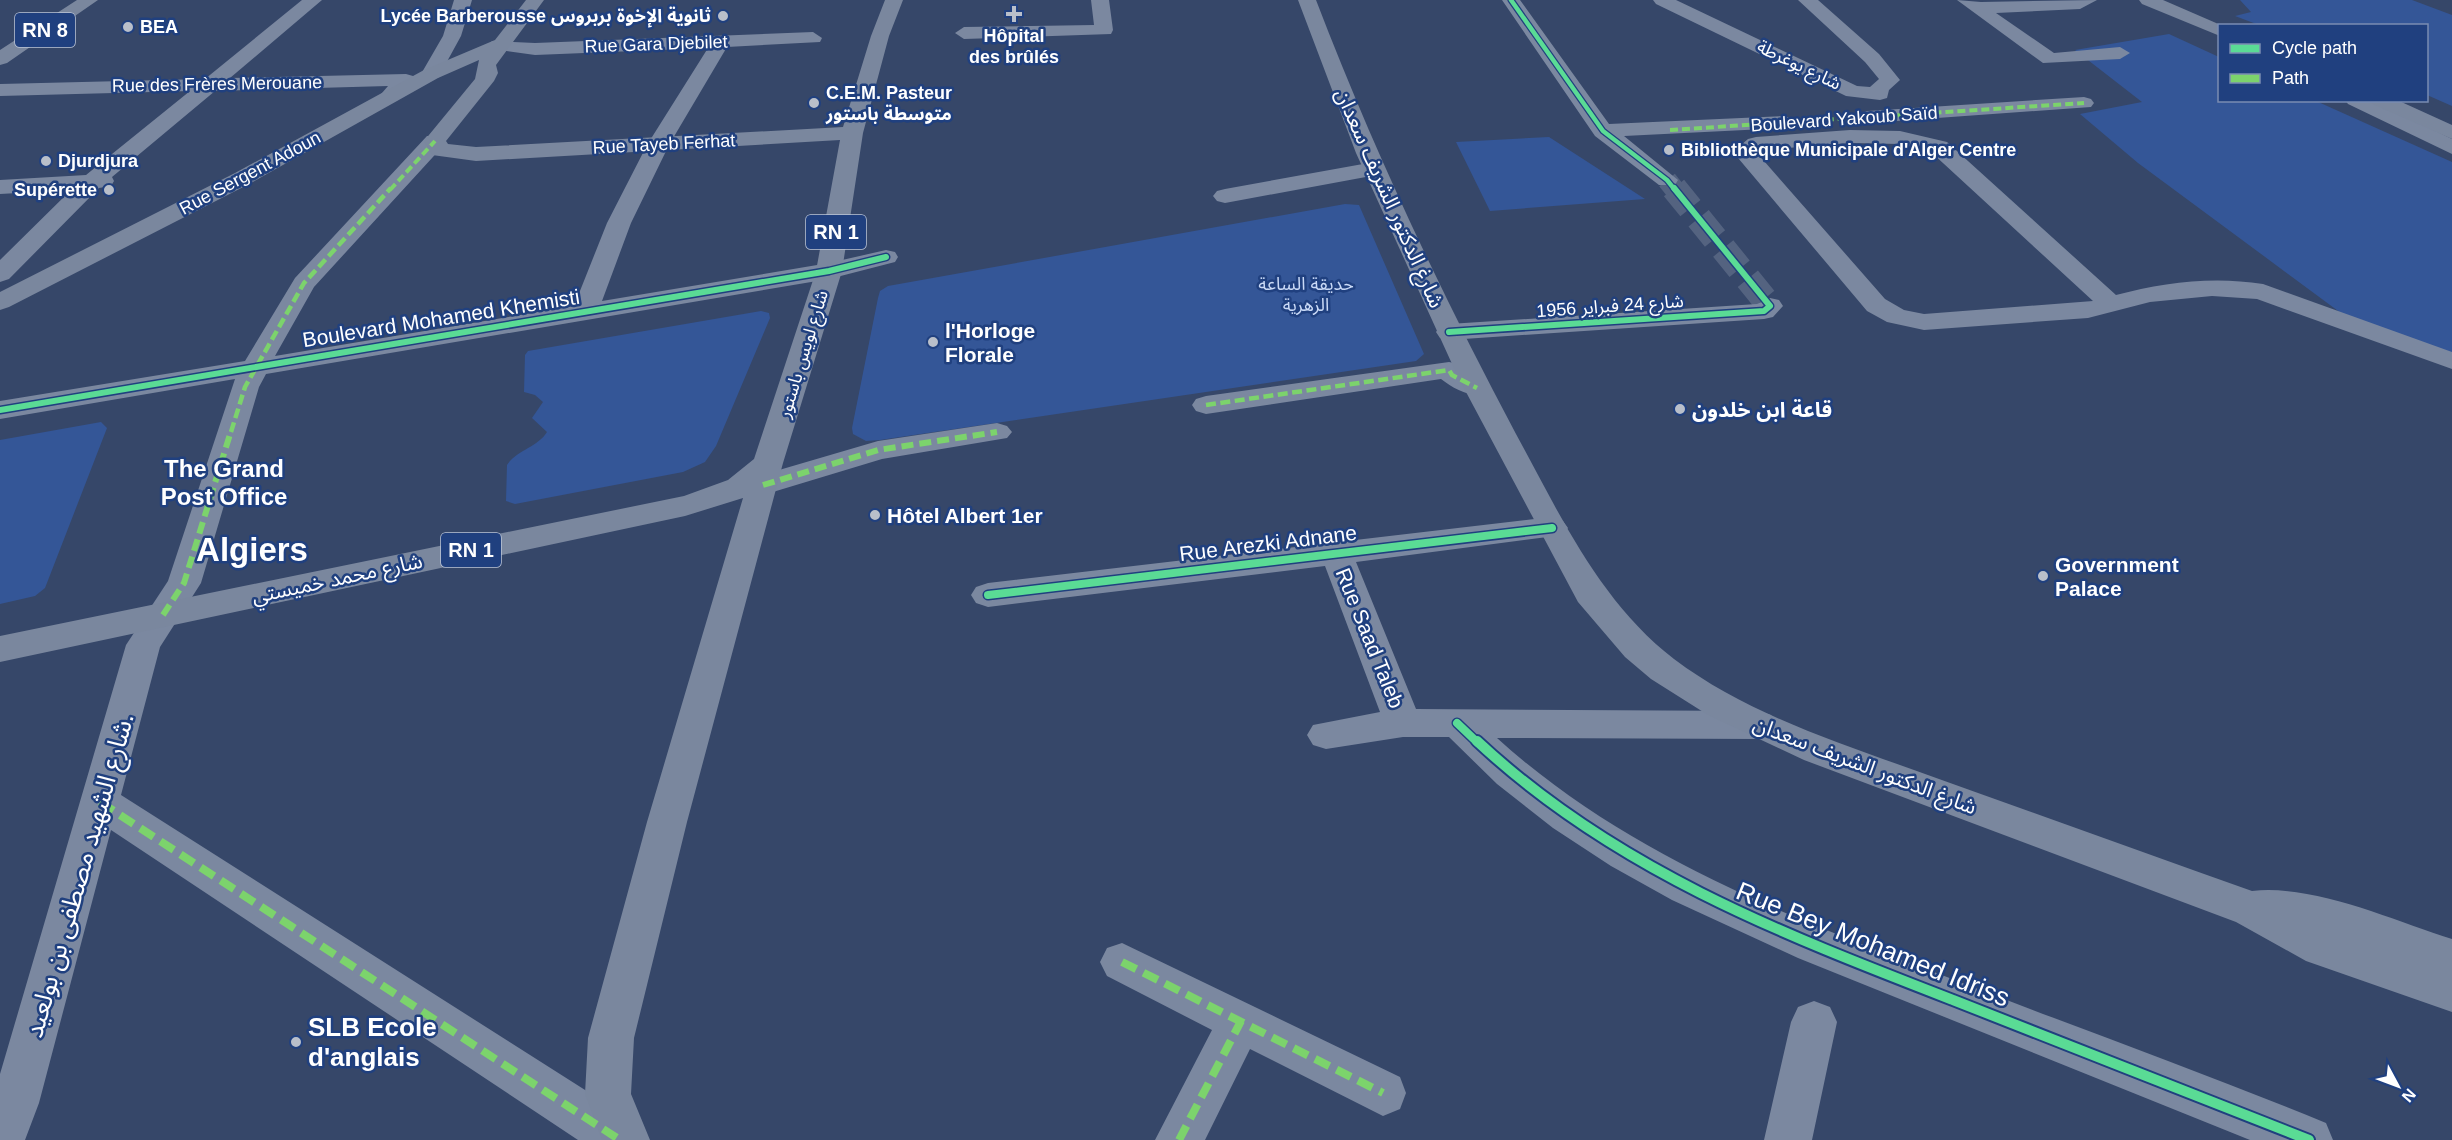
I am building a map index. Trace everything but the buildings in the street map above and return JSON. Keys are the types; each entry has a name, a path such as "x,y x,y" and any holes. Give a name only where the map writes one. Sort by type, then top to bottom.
{"main road":[{"name":"RN 8","path":"0,59 89,0"},
{"path":"435,141 484,81 488,73 486,65 535,0"},
{"name":"شارع لويس باستور","path":"626,1140 608,1094 610,1038 667,822 766,474 829,271 852,133 880,36 894,0"},
{"name":"شارغ الدكتور الشريف سعدان","path":"1308,0 1374,169 1477,388 1590,594 1611,624 1647,659 1692,689 1758,725 1894,779 2251,909"},
{"path":"2148,0 2218,30"},
{"path":"2173,0 2227,24"},
{"name":"Rue Sergent Adoun","path":"0,302 243,178 431,74 499,45"},
{"path":"2383,102 2452,133"},
{"path":"2410,102 2452,121"},
{"name":"Rue Tayeb Ferhat","path":"435,141 440,150 476,154 852,133"},
{"name":"شارع محمد خميستي","path":"0,649 685,506 724,495 766,474"},
{"path":"2251,909 2279,908 2310,912 2452,958"},
{"path":"2251,909 2320,947 2452,992"}],"street":[{"path":"0,273 92,182 313,0"},
{"path":"431,74 452,36 463,0"},
{"path":"964,33 1104,30 1100,0"},
{"path":"1511,0 1603,131 1667,180"},
{"name":"شارع يوغرطة","path":"1662,0 1696,14 1853,92 1880,94 1879,88 1890,80 1872,58 1807,0"},
{"path":"1972,4 2080,4 2088,0"},
{"path":"1972,4 2050,58 2120,53"},
{"name":"Rue Gara Djebilet","path":"499,45 535,49 813,38"},
{"path":"585,312 619,222 658,145 721,42"},
{"name":"Rue des Frères Merouane","path":"0,90 406,80 386,100"},
{"path":"2359,102 2452,147"},
{"name":"Boulevard Yakoub Saïd","path":"1603,131 1670,130 2084,103"},
{"path":"2111,304 1939,147 1930,142 1895,136 1756,144 1745,148 1746,156 1876,305 1896,316 1924,322 2088,310 2111,304 2149,294 2240,288 2263,292 2452,361"},
{"name":"شارع الشهيد مصطفى بن بولعيد.","path":"1,1140 15,1103 143,645 184,583 245,387 304,283 435,141"},
{"path":"1225,196 1374,169"},
{"path":"0,187 126,180"},
{"name":"Boulevard Mohamed Khemisti","path":"0,410 829,271 886,257"},
{"name":"شارع 24 فبراير 1956","path":"1449,332 1764,311 1770,306"},
{"path":"1206,405 1449,370 1452,375 1477,388"},
{"path":"766,474 878,450 997,432"},
{"name":"Rue Arezki Adnane","path":"988,595 1552,528"},
{"name":"Rue Saad Taleb","path":"1336,553 1403,723"},
{"path":"1326,735 1403,723 1758,725"},
{"name":"Rue Bey Mohamed Idriss","path":"1457,723 1519,783 1557,811 1596,838 1677,885 1827,951 2309,1140"},
{"path":"100,802 620,1140"},
{"path":"1122,962 1383,1093"},
{"path":"1179,1140 1241,1022"},
{"path":"1788,1140 1814,1022"}],"green space":[{"path":"2240,0 2412,0 2452,15 2452,106 2428,95 2428,24 2256,24 2235,16 2251,12"},
{"path":"2169,34 2218,57 2218,102 2318,102 2452,162 2452,360 2349,319 2138,163 2080,114 2142,102 2075,50"},
{"path":"1549,137 1645,199 1490,211 1456,142"},
{"name":"حديقة الساعة الزهرية","path":"1345,204 1359,205 1424,354 1416,361 880,440 866,441 853,434 852,428 878,298 880,291 888,286"},
{"path":"761,311 769,313 770,318 716,446 705,462 683,472 515,504 506,501 507,465 547,432 532,418 543,402 535,395 524,392 525,355 528,351"},
{"path":"101,422 107,428 45,588 35,596 0,604 0,440"}],"tunnel":[{"path":"1667,180 1675,190"},
{"path":"1674,188 1770,306"}],"marked path":[{"path":"1670,130 2084,103"},
{"path":"163,615 184,583 245,387 267,344 304,283 435,141"},
{"path":"1206,405 1449,370 1452,375 1477,388"},
{"path":"763,485 878,450 997,432"},
{"path":"100,802 620,1140"},
{"path":"1122,962 1383,1093"},
{"path":"1179,1140 1241,1021"}],"cycle path":[{"path":"1449,332 1764,311 1770,306 1667,180 1603,131 1511,0"},
{"path":"0,410 829,271 886,257"},
{"path":"988,595 1552,528"},
{"path":"1457,723 1511,773 1567,817 1686,888 1813,945 2309,1140"}],"place":[{"name":"Hôpital des brûlés","path":"1014,14"},
{"name":"Lycée Barberousse ثانوية الإخوة بربروس","path":"723,16"},
{"name":"BEA","path":"128,27"},
{"name":"C.E.M. Pasteur متوسطة باستور","path":"814,103"},
{"name":"Bibliothèque Municipale d'Alger Centre","path":"1669,150"},
{"name":"Djurdjura","path":"46,161"},
{"name":"Supérette","path":"109,190"},
{"name":"l'Horloge Florale","path":"933,342"},
{"name":"قاعة ابن خلدون","path":"1680,409"},
{"name":"Hôtel Albert 1er","path":"875,515"},
{"name":"Government Palace","path":"2043,576"},
{"name":"SLB Ecole d'anglais","path":"296,1042"}],"district":[{"name":"The Grand Post Office","path":"224,482"},
{"name":"Algiers","path":"252,549"}]}
